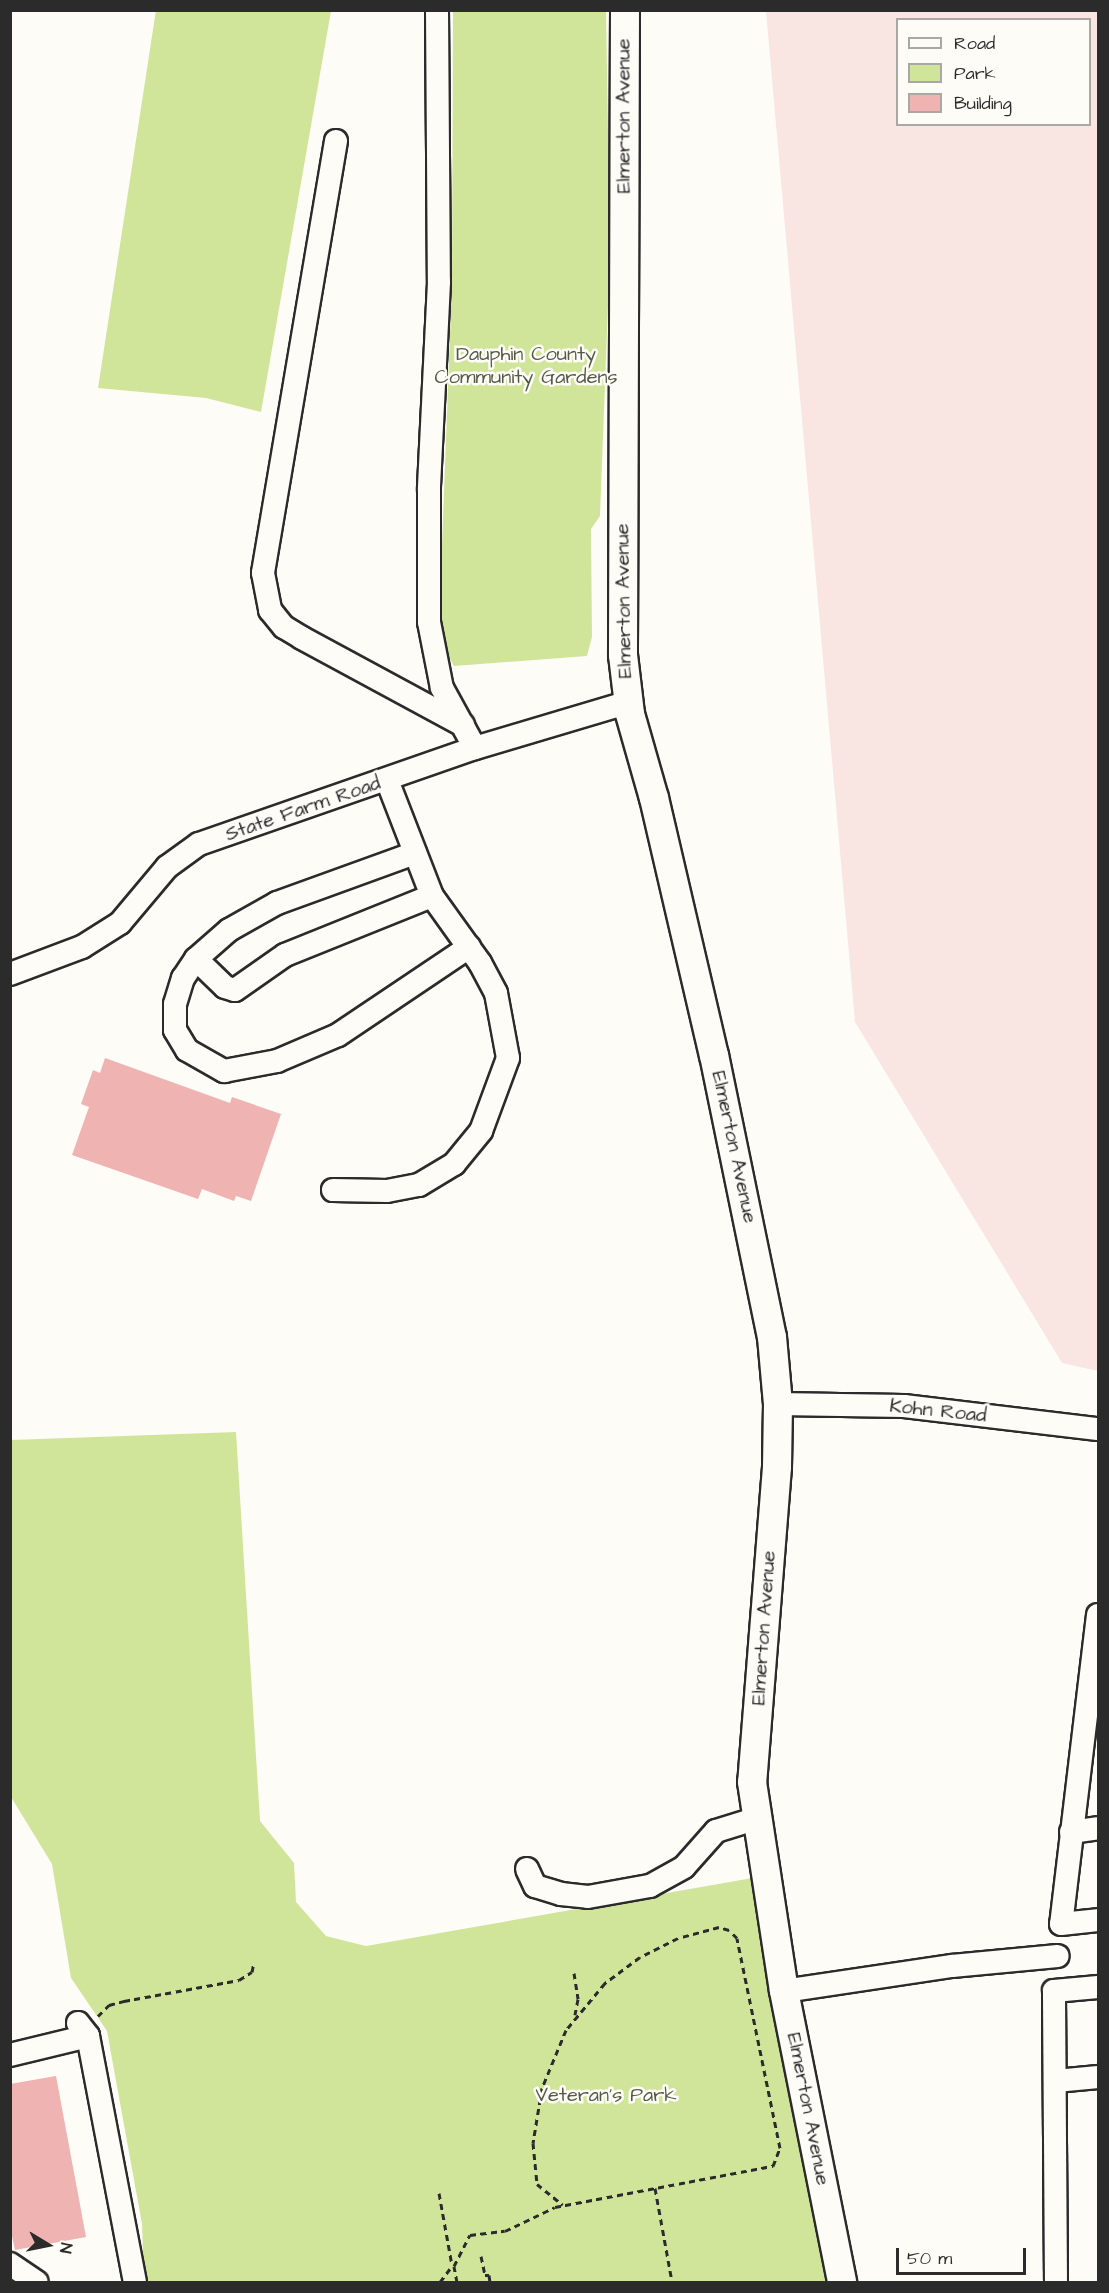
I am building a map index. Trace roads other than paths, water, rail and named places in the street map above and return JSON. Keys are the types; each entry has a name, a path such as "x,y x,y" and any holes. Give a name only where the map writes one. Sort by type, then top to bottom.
{"main road":[{"name":"Elmerton Avenue","path":"625,10 622,655 629,702 756,1247 772,1337 778,1404 777,1467 752,1782 784,1991 842,2283"}],"street":[{"path":"437,10 439,282 429,479 429,622 442,688 475,748"},
{"path":"336,141 263,573 270,610 284,627 463,725"},
{"name":"State Farm Road","path":"10,974 82,947 120,923 167,867 198,844 475,748 629,702"},
{"path":"333,1190 387,1191 419,1185 454,1164 481,1131 507,1058 496,993 469,947 432,896 387,780"},
{"path":"415,853 277,903 229,930 196,959 180,987 175,1030 187,1050 225,1071 277,1061 338,1035 469,947"},
{"path":"196,959 225,987 235,990 285,955 432,896"},
{"name":"Kohn Road","path":"778,1404 904,1406 1098,1429"},
{"path":"1056,2283 1054,1991 1098,1616"},
{"path":"527,1869 535,1886 561,1894 588,1896 650,1886 684,1867 716,1831 758,1818"},
{"path":"1071,1832 1098,1828"},
{"path":"1061,1924 1098,1920"},
{"path":"784,1991 952,1966 1058,1956"},
{"path":"1054,1991 1098,1987"},
{"path":"10,2055 83,2029 135,2283"},
{"path":"1056,2081 1098,2077"},
{"path":"10,2264 37,2283"}],"park label":[{"name":"Dauphin County Community Gardens","path":"526,366"},
{"name":"Veteran's Park","path":"606,2095"}]}
